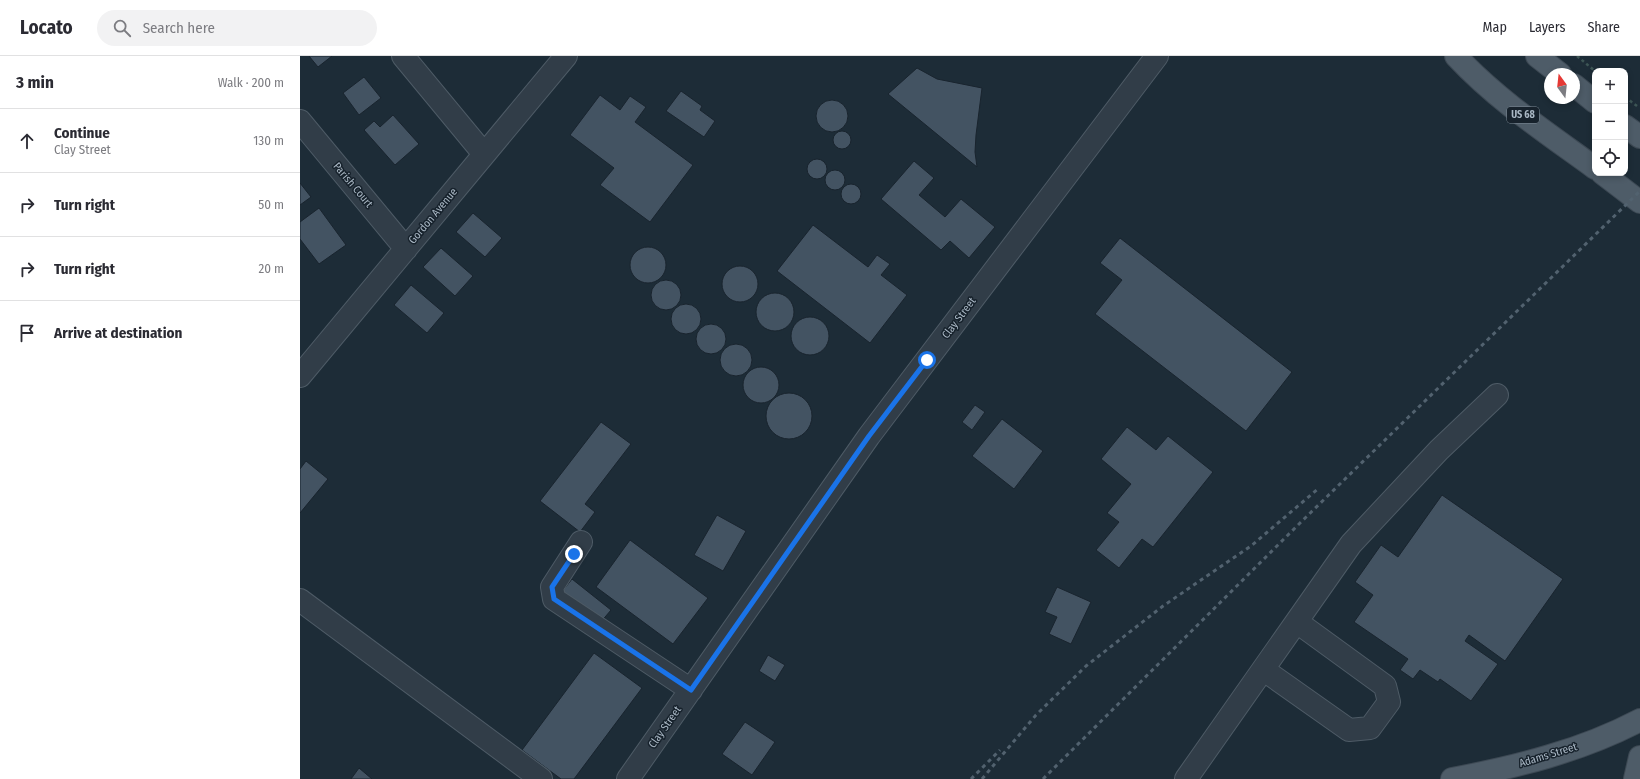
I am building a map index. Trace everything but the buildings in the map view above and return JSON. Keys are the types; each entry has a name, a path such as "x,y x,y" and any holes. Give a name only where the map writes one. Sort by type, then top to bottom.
{"main road":[{"name":"US 68","path":"1456,56 1478,79 1510,106 1592,166"},
{"path":"1537,56 1552,68"},
{"path":"1580,90 1592,100"},
{"path":"1628,128 1640,137"},
{"path":"1608,177 1640,202"},
{"name":"Adams Street","path":"1452,779 1554,756 1624,728 1640,720"},
{"path":"1635,779 1640,757"}],"street":[{"path":"403,56 484,154"},
{"name":"Gordon Avenue","path":"300,376 566,56"},
{"name":"Clay Street","path":"628,779 869,436 1157,56"},
{"name":"Parish Court","path":"300,121 406,248"},
{"path":"1186,779 1264,670 1351,544 1439,450 1497,395"},
{"path":"580,542 552,587 554,599 691,690"},
{"path":"300,600 541,779"},
{"path":"1264,670 1349,730 1370,728 1389,702 1385,686 1297,622"}],"path":[{"path":"1577,56 1592,68"},
{"path":"1628,99 1640,109"}],"railway":[{"path":"1043,779 1300,523 1640,191"},
{"path":"982,779 1036,715 1086,666 1163,606 1251,546 1319,488"},
{"path":"971,779 1000,750"}],"route":[{"path":"574,554 552,587 554,599 691,690 869,436 927,360"}]}
